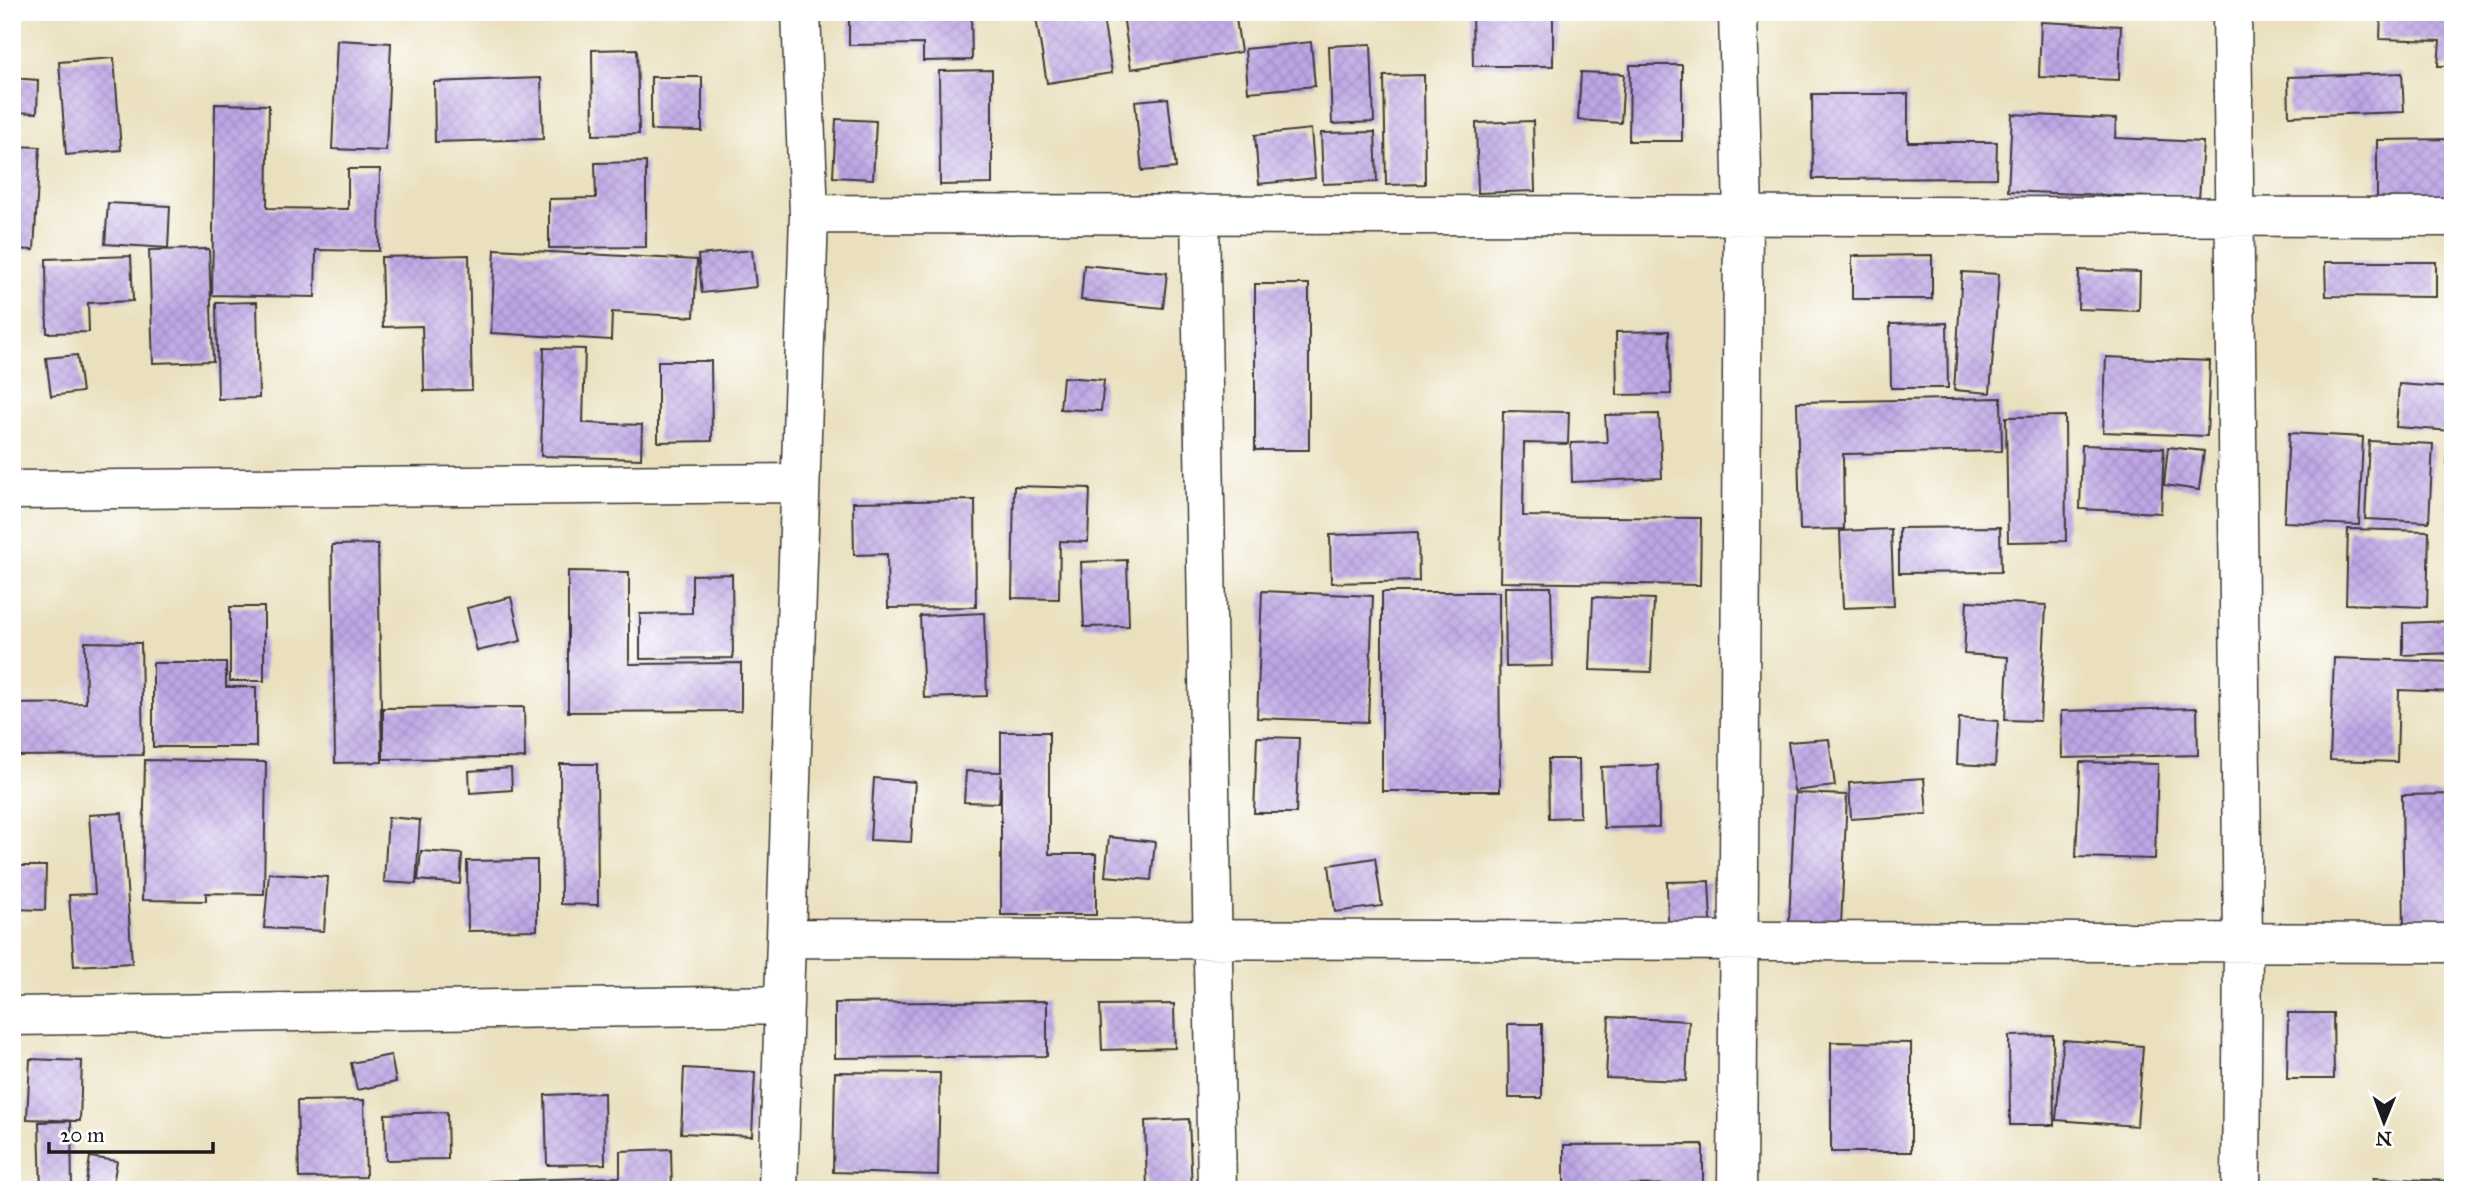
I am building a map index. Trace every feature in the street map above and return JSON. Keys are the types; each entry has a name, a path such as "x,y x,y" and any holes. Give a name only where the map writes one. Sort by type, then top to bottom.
{"street":[{"path":"778,1190 809,214 801,12"},
{"path":"1737,1190 1743,215 1738,12"},
{"path":"2232,12 2243,942 2241,1190"},
{"path":"809,214 2453,217"},
{"path":"1200,214 1217,1190"},
{"path":"12,490 799,483"},
{"path":"786,937 2453,943"},
{"path":"12,1016 784,1005"}],"building":[{"path":"849,12 971,12 972,60 923,61 923,44 849,45"},
{"path":"1035,12 1102,12 1112,73 1047,83"},
{"path":"1144,12 1235,12 1241,52 1131,69 1123,15"},
{"path":"1472,12 1553,12 1553,66 1473,66"},
{"path":"2381,12 2453,12 2453,66 2438,66 2440,41 2380,39"},
{"path":"2041,22 2121,26 2119,80 2039,77"},
{"path":"337,40 391,43 386,151 332,149"},
{"path":"1311,42 1315,86 1248,92 1245,49"},
{"path":"1371,44 1374,122 1332,124 1329,46"},
{"path":"637,49 639,134 593,135 592,50"},
{"path":"114,58 121,150 66,155 59,62"},
{"path":"1630,65 1682,65 1682,141 1629,141"},
{"path":"992,70 992,184 940,185 939,71"},
{"path":"1581,72 1624,74 1621,123 1578,120"},
{"path":"2402,73 2404,112 2289,116 2288,77"},
{"path":"1424,75 1425,184 1386,185 1384,76"},
{"path":"651,77 702,77 702,131 651,130"},
{"path":"12,78 38,80 37,113 12,112"},
{"path":"541,78 543,139 435,142 434,82"},
{"path":"1812,94 1908,94 1908,142 1997,142 1996,178 1813,179"},
{"path":"1168,98 1176,168 1142,171 1135,101"},
{"path":"215,104 269,105 267,208 348,209 348,169 380,169 379,251 316,250 315,297 212,295"},
{"path":"2012,114 2116,119 2115,138 2203,142 2199,199 2008,191"},
{"path":"836,119 876,121 873,179 833,177"},
{"path":"1533,121 1535,191 1478,193 1476,123"},
{"path":"1311,129 1315,178 1259,184 1255,135"},
{"path":"1375,132 1377,182 1323,184 1321,133"},
{"path":"2453,139 2453,206 2377,207 2377,140"},
{"path":"12,146 40,147 34,250 12,249"},
{"path":"646,162 646,247 549,248 549,199 596,198 595,163"},
{"path":"108,203 170,206 168,248 105,244"},
{"path":"209,249 213,361 153,363 149,250"},
{"path":"495,249 697,260 694,317 612,312 611,340 491,333"},
{"path":"752,250 756,287 702,293 698,255"},
{"path":"469,255 472,390 424,391 422,326 383,327 381,257"},
{"path":"1932,255 1932,299 1852,299 1852,256"},
{"path":"131,256 133,301 88,303 89,332 47,333 46,259"},
{"path":"2325,262 2436,262 2436,297 2326,296"},
{"path":"1084,265 1167,273 1163,308 1081,300"},
{"path":"2079,270 2140,272 2139,311 2078,309"},
{"path":"1962,272 1999,274 1990,393 1954,390"},
{"path":"1255,284 1309,284 1309,450 1255,450"},
{"path":"257,302 259,398 218,399 216,303"},
{"path":"1947,323 1948,388 1891,388 1890,324"},
{"path":"1669,331 1671,394 1617,395 1616,332"},
{"path":"544,348 585,349 583,423 642,425 641,459 541,456"},
{"path":"77,355 82,392 51,396 46,358"},
{"path":"2106,357 2210,361 2207,436 2103,432"},
{"path":"658,361 711,361 712,441 658,442"},
{"path":"1063,377 1104,380 1101,411 1060,409"},
{"path":"2399,384 2453,388 2453,431 2396,427"},
{"path":"2001,398 2002,451 1843,454 1844,529 1800,530 1797,402"},
{"path":"1503,411 1569,412 1568,444 1524,443 1523,516 1701,518 1700,585 1500,582"},
{"path":"1659,414 1662,478 1572,482 1571,443 1607,442 1605,415"},
{"path":"2065,416 2066,541 2008,542 2006,417"},
{"path":"2289,433 2363,437 2359,525 2284,522"},
{"path":"2447,434 2453,434 2453,508 2448,508"},
{"path":"2369,441 2433,444 2429,522 2365,519"},
{"path":"2082,445 2164,448 2161,513 2080,509"},
{"path":"2168,447 2204,451 2199,490 2164,485"},
{"path":"1014,486 1090,488 1088,542 1060,541 1059,599 1012,598"},
{"path":"975,500 976,607 888,608 887,554 854,555 853,502"},
{"path":"2000,527 2001,572 1899,573 1899,528"},
{"path":"1891,529 1894,606 1843,608 1840,531"},
{"path":"2348,529 2429,531 2427,607 2346,604"},
{"path":"1418,532 1419,581 1331,583 1330,535"},
{"path":"378,544 382,762 335,763 332,545"},
{"path":"1127,560 1129,626 1084,627 1081,562"},
{"path":"568,571 629,572 629,664 741,663 741,711 568,712"},
{"path":"732,574 733,658 640,659 640,614 692,613 692,575"},
{"path":"1505,587 1551,587 1553,666 1506,667"},
{"path":"1262,591 1373,596 1368,722 1257,718"},
{"path":"1382,592 1499,592 1500,791 1382,791"},
{"path":"511,597 521,641 477,651 467,608"},
{"path":"1593,597 1654,599 1651,672 1590,670"},
{"path":"1967,601 2046,605 2040,721 2005,720 2008,657 1964,654"},
{"path":"230,607 264,607 264,681 230,681"},
{"path":"984,613 987,696 924,698 920,616"},
{"path":"2453,621 2453,653 2403,655 2403,623"},
{"path":"85,642 141,643 143,755 12,756 12,704 86,703"},
{"path":"2334,658 2453,662 2453,692 2399,690 2397,762 2330,760"},
{"path":"153,663 226,663 226,687 256,687 256,747 153,747"},
{"path":"524,707 525,758 383,759 383,708"},
{"path":"2197,708 2198,755 2062,758 2061,711"},
{"path":"1959,718 1998,721 1995,766 1957,764"},
{"path":"1001,732 1049,732 1049,854 1096,854 1096,915 1001,915 1001,775 999,803 964,802 966,771 1001,772"},
{"path":"1257,737 1299,738 1296,813 1254,813"},
{"path":"1829,739 1835,786 1794,791 1788,742"},
{"path":"1548,759 1579,759 1580,817 1549,818"},
{"path":"145,760 266,762 264,894 206,893 206,901 142,900"},
{"path":"2080,762 2158,764 2155,859 2076,857"},
{"path":"560,764 597,764 598,905 561,904"},
{"path":"1658,765 1659,827 1604,828 1601,767"},
{"path":"511,768 512,790 470,793 469,771"},
{"path":"874,778 915,782 911,842 870,840"},
{"path":"1924,778 1927,814 1851,819 1849,783"},
{"path":"1795,793 1847,795 1841,925 1789,922"},
{"path":"2453,794 2453,931 2404,931 2402,795"},
{"path":"122,813 132,963 74,966 69,895 95,894 89,815"},
{"path":"388,817 420,820 416,884 384,882"},
{"path":"1109,837 1155,842 1151,880 1105,876"},
{"path":"421,851 462,854 460,884 418,880"},
{"path":"1375,858 1382,906 1335,912 1329,865"},
{"path":"537,860 537,930 468,931 467,861"},
{"path":"12,866 46,866 45,910 12,909"},
{"path":"269,873 328,877 324,931 264,928"},
{"path":"1709,881 1711,922 1668,923 1667,882"},
{"path":"1047,1001 1047,1056 835,1058 835,1003"},
{"path":"1174,1004 1175,1048 1102,1050 1100,1005"},
{"path":"2288,1013 2333,1013 2334,1079 2287,1079"},
{"path":"1609,1017 1689,1021 1686,1081 1606,1078"},
{"path":"1508,1024 1542,1024 1542,1098 1509,1098"},
{"path":"2053,1035 2054,1125 2010,1125 2009,1036"},
{"path":"2063,1040 2143,1046 2137,1126 2056,1120"},
{"path":"1831,1042 1911,1043 1911,1152 1831,1152"},
{"path":"391,1055 396,1082 357,1090 351,1063"},
{"path":"30,1059 82,1061 80,1121 27,1119"},
{"path":"684,1068 755,1072 752,1136 681,1133"},
{"path":"835,1072 940,1073 938,1175 833,1172"},
{"path":"604,1093 605,1164 547,1165 545,1095"},
{"path":"364,1100 366,1177 299,1178 297,1101"},
{"path":"447,1112 448,1159 386,1160 385,1114"},
{"path":"1189,1119 1192,1190 1147,1190 1145,1121"},
{"path":"71,1121 72,1190 41,1190 39,1122"},
{"path":"1703,1144 1703,1184 1608,1185 1608,1190 1564,1190 1564,1145"},
{"path":"671,1149 672,1190 489,1190 489,1181 620,1177 620,1151"},
{"path":"90,1157 117,1161 112,1190 85,1190"},
{"path":"2373,1178 2453,1181 2453,1190 2373,1190"}]}
